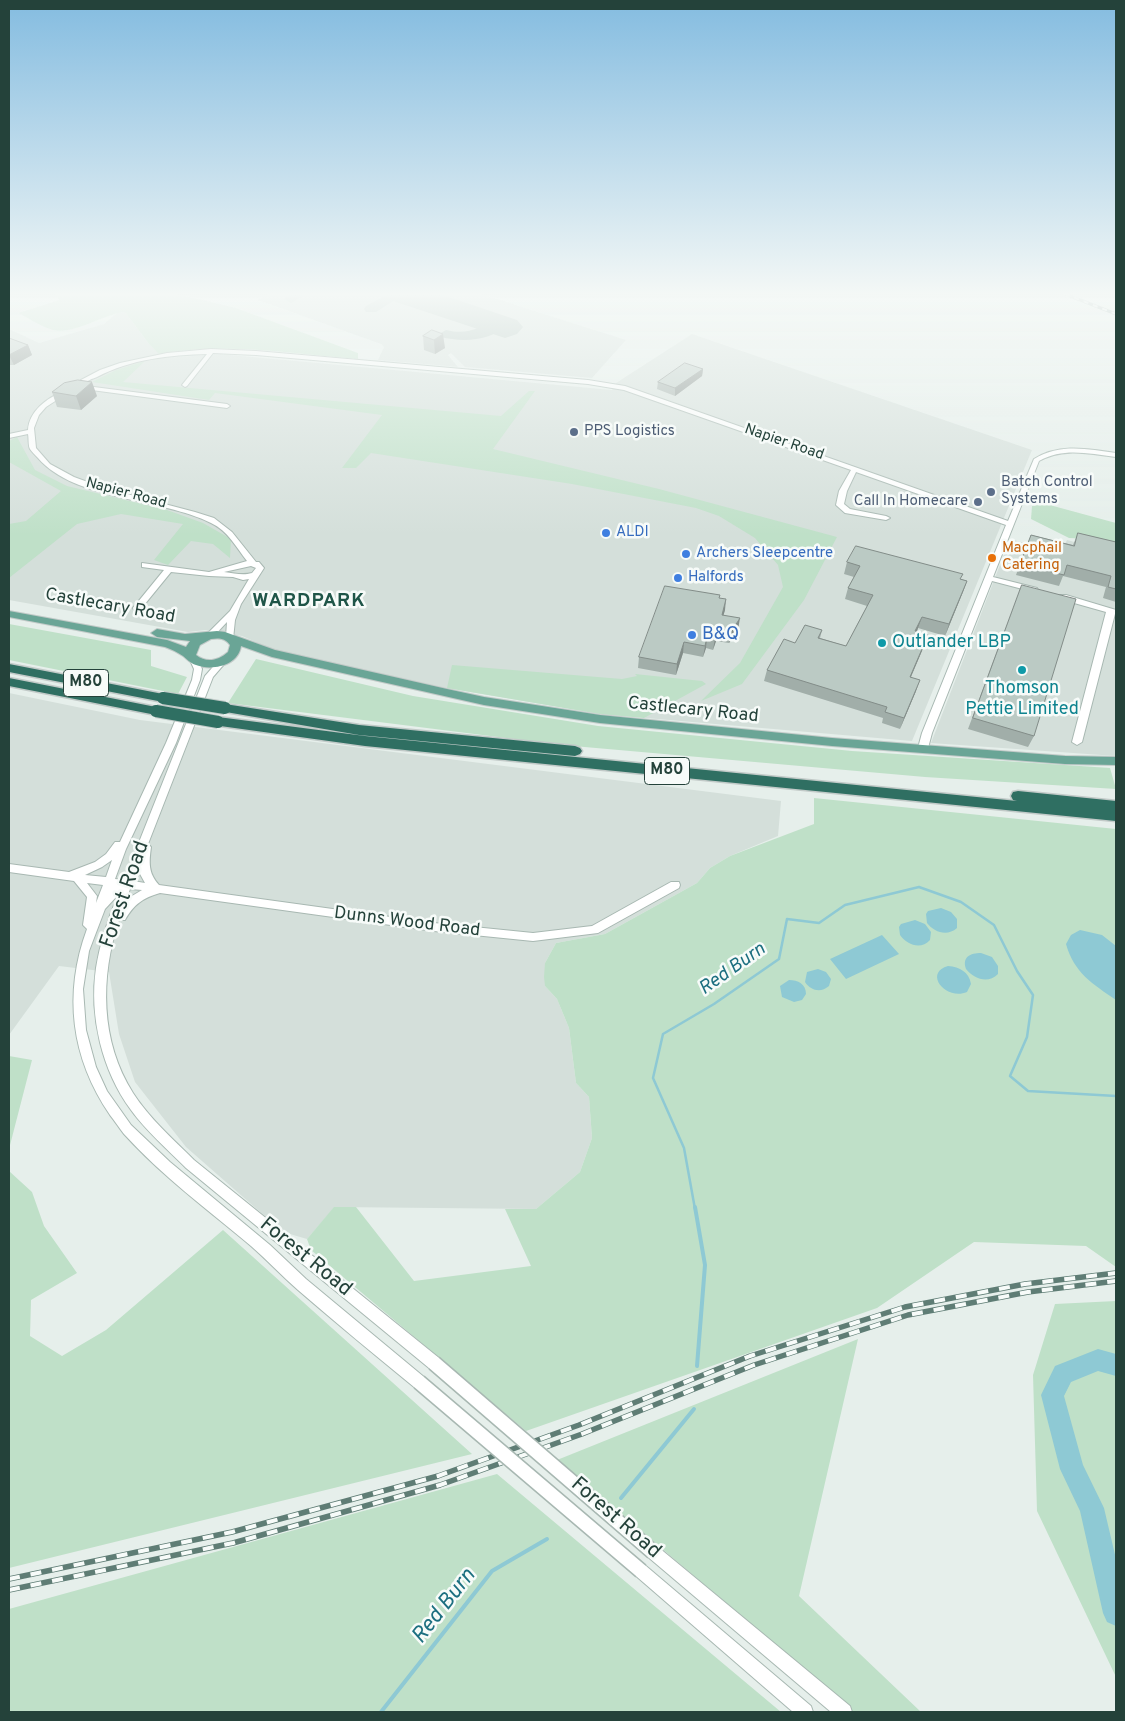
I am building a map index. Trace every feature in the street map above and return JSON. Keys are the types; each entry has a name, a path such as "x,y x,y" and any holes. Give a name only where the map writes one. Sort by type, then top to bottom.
{"highway":[{"name":"M80","path":"9,668 163,698 359,730 1116,806"},
{"name":"M80","path":"9,682 218,722 365,741 1116,816"}],"main road":[{"name":"Castlecary Road","path":"9,606 174,636 222,635 272,653 484,701 600,719 832,742 1065,760 1116,761"},
{"name":"Castlecary Road","path":"9,614 168,644 192,658 207,664 249,654 272,653"},
{"path":"192,658 192,646 206,636"},
{"path":"225,660 237,647 232,639"}],"street":[{"name":"Napier Road","path":"95,374 83,381 77,388 49,400 38,412 30,432 30,444 36,455 48,468 84,484 118,495 197,514 229,531 252,562"},
{"path":"185,385 194,374"},
{"name":"Napier Road","path":"507,374 625,388 1011,524"},
{"path":"77,388 227,406"},
{"path":"9,436 30,432"},
{"path":"923,748 927,733 1036,460 1046,453 1075,450 1116,455"},
{"path":"855,468 843,491 840,505 848,511 886,518"},
{"path":"238,542 240,551 236,571 243,584 244,591"},
{"path":"146,565 209,574 236,571 252,562 260,568 235,608 229,624 232,639"},
{"path":"137,608 169,569"},
{"path":"236,571 248,577 255,575"},
{"path":"989,578 1045,593"},
{"path":"1055,595 1114,611 1077,742"},
{"path":"206,636 235,608"},
{"name":"Forest Road","path":"192,658 198,669 196,680 171,743 133,824 84,951 78,989 80,1030 90,1067 103,1095 127,1129 166,1166 265,1250 301,1284 420,1382 805,1712"},
{"name":"Forest Road","path":"225,660 209,676 136,861 107,945 102,970 100,1007 108,1048 124,1088 154,1128 190,1164 434,1363 653,1552 844,1712"},
{"path":"84,951 92,896 72,876 97,866 111,857 133,824"},
{"path":"150,826 143,872 147,881 159,888"},
{"path":"110,880 124,874 136,861"},
{"name":"Dunns Wood Road","path":"9,868 110,880 434,927 534,937 594,930 675,885"},
{"path":"98,912 116,890 128,883"},
{"path":"107,945 127,906 143,893 159,888"}],"shaded area":[{"path":"9,374 441,374 612,390 616,383 629,374 810,374 1032,450 912,741 600,714 447,688 274,650 242,636 205,630 188,632 9,600"},
{"path":"549,374 595,374 592,378"},
{"path":"1010,539 1061,553 1067,540 1116,553 1116,756 931,743"},
{"path":"9,693 140,720 781,801 778,836 730,856 710,868 697,883 605,934 556,943 545,963 545,986 557,999 569,1028 576,1083 589,1097 592,1138 580,1172 536,1209 335,1207 307,1239 283,1232 186,1147 135,1082 119,1034 109,972 59,966 9,1035"}],"green space":[{"path":"107,374 131,374 123,382 501,416 529,391 535,391 493,449 659,489 837,537 804,600 742,684 701,701 740,663 783,587 778,565 755,538 719,516 696,508 572,484 371,453 356,468 342,468 382,415 215,393 209,400 92,382"},
{"path":"17,437 35,470 67,486 167,510 203,523 231,539 230,558 213,544 191,541 168,565 154,560 183,524 121,514 77,524 9,578 9,524 26,521 61,491 9,462 9,441"},
{"path":"1046,504 1116,523 1116,546 1090,539 1069,538 1031,519 1032,506"},
{"path":"9,624 151,650 151,666 187,677 178,694 9,660"},
{"path":"256,659 413,696 598,726 852,751 1110,768 1116,789 925,777 562,745 228,703"},
{"path":"452,665 622,679 637,676 635,674 702,681 706,684 644,718 600,714 447,688"},
{"path":"814,798 1116,829 1116,1267 1086,1246 974,1242 877,1308 526,1431 311,1250 307,1239 334,1207 356,1207 414,1281 531,1266 505,1209 536,1209 580,1172 592,1138 589,1097 576,1083 569,1028 557,999 545,986 545,963 556,943 605,934 697,883 710,868 730,856 814,824"},
{"path":"9,1056 32,1060 9,1149"},
{"path":"9,1171 32,1192 44,1226 77,1273 31,1300 30,1336 62,1356 106,1330 223,1230 472,1454 9,1568"},
{"path":"1116,1301 1116,1677 1037,1511 1033,1375 1055,1304"},
{"path":"858,1339 799,1596 921,1712 849,1712 797,1663 557,1460"},
{"path":"497,1474 781,1712 9,1712 9,1609"}],"water":[{"path":"941,908 951,912 957,919 957,928 953,931 945,933 937,931 927,923 926,914 928,911"},
{"path":"915,920 925,924 931,932 930,940 922,945 910,944 900,935 899,927 901,924"},
{"path":"1080,930 1102,935 1116,946 1116,1000 1085,977 1074,963 1066,944 1071,935"},
{"path":"882,935 899,954 846,979 830,959"},
{"path":"981,953 992,957 998,966 998,974 990,979 977,978 966,969 965,961 968,956"},
{"path":"948,966 960,969 966,973 971,984 967,992 952,993 940,985 937,980 937,974 941,969"},
{"path":"818,969 826,972 831,979 829,986 823,990 816,990 805,982 807,972"},
{"path":"789,980 798,982 805,988 806,994 802,1000 794,1002 782,997 780,986"}],"building":[{"path":"669,374 695,374 675,388 658,382"},
{"path":"78,380 92,382 76,396 52,392 64,383"},
{"path":"1078,533 1116,542 1116,589 1108,587 1111,576 1067,565 1064,575 1020,564 1031,535 1074,546"},
{"name":"Outlander LBP","path":"856,546 963,574 960,579 967,581 949,624 922,617 915,631 928,635 910,677 920,680 904,718 885,712 887,707 767,670 784,639 795,643 805,625 822,630 818,638 846,646 873,595 848,588 860,566 847,562"},
{"name":"Thomson Pettie Limited","path":"1022,585 1076,599 1034,736 973,718"},
{"name":"B&Q","path":"665,586 720,595 719,598 726,599 722,615 740,618 731,632 717,629 715,638 707,637 705,646 684,642 677,664 639,657"}],"waterway":[{"name":"Red Burn","path":"695,1209 684,1148 653,1078 663,1034 714,1004 779,959 787,919 819,923 845,905 919,887 961,902 994,925 1017,971 1033,995 1027,1037 1010,1076 1028,1091 1116,1096"},
{"name":"Red Burn","path":"695,1207 705,1265 697,1366"},
{"path":"1116,1365 1098,1360 1063,1374 1052,1395 1072,1469 1092,1508 1116,1613"},
{"name":"Red Burn","path":"621,1498 694,1409"},
{"name":"Red Burn","path":"381,1712 492,1571 547,1539"}],"railway":[{"path":"9,1579 232,1532 438,1476 579,1425 750,1356 905,1307 1025,1284 1116,1273"},
{"path":"9,1590 233,1543 440,1485 582,1434 754,1365 908,1315 1028,1292 1116,1281"}],"place":[{"name":"PPS Logistics","path":"574,432"},
{"name":"Batch Control Systems","path":"991,492"},
{"name":"Call In Homecare","path":"978,502"},
{"name":"ALDI","path":"606,533"},
{"name":"Archers Sleepcentre","path":"686,554"},
{"name":"Macphail Catering","path":"992,558"},
{"name":"Halfords","path":"678,578"},
{"name":"B&Q","path":"692,635"},
{"name":"Outlander LBP","path":"882,643"},
{"name":"Thomson Pettie Limited","path":"1022,670"}],"district":[{"name":"WARDPARK","path":"309,602"}]}
